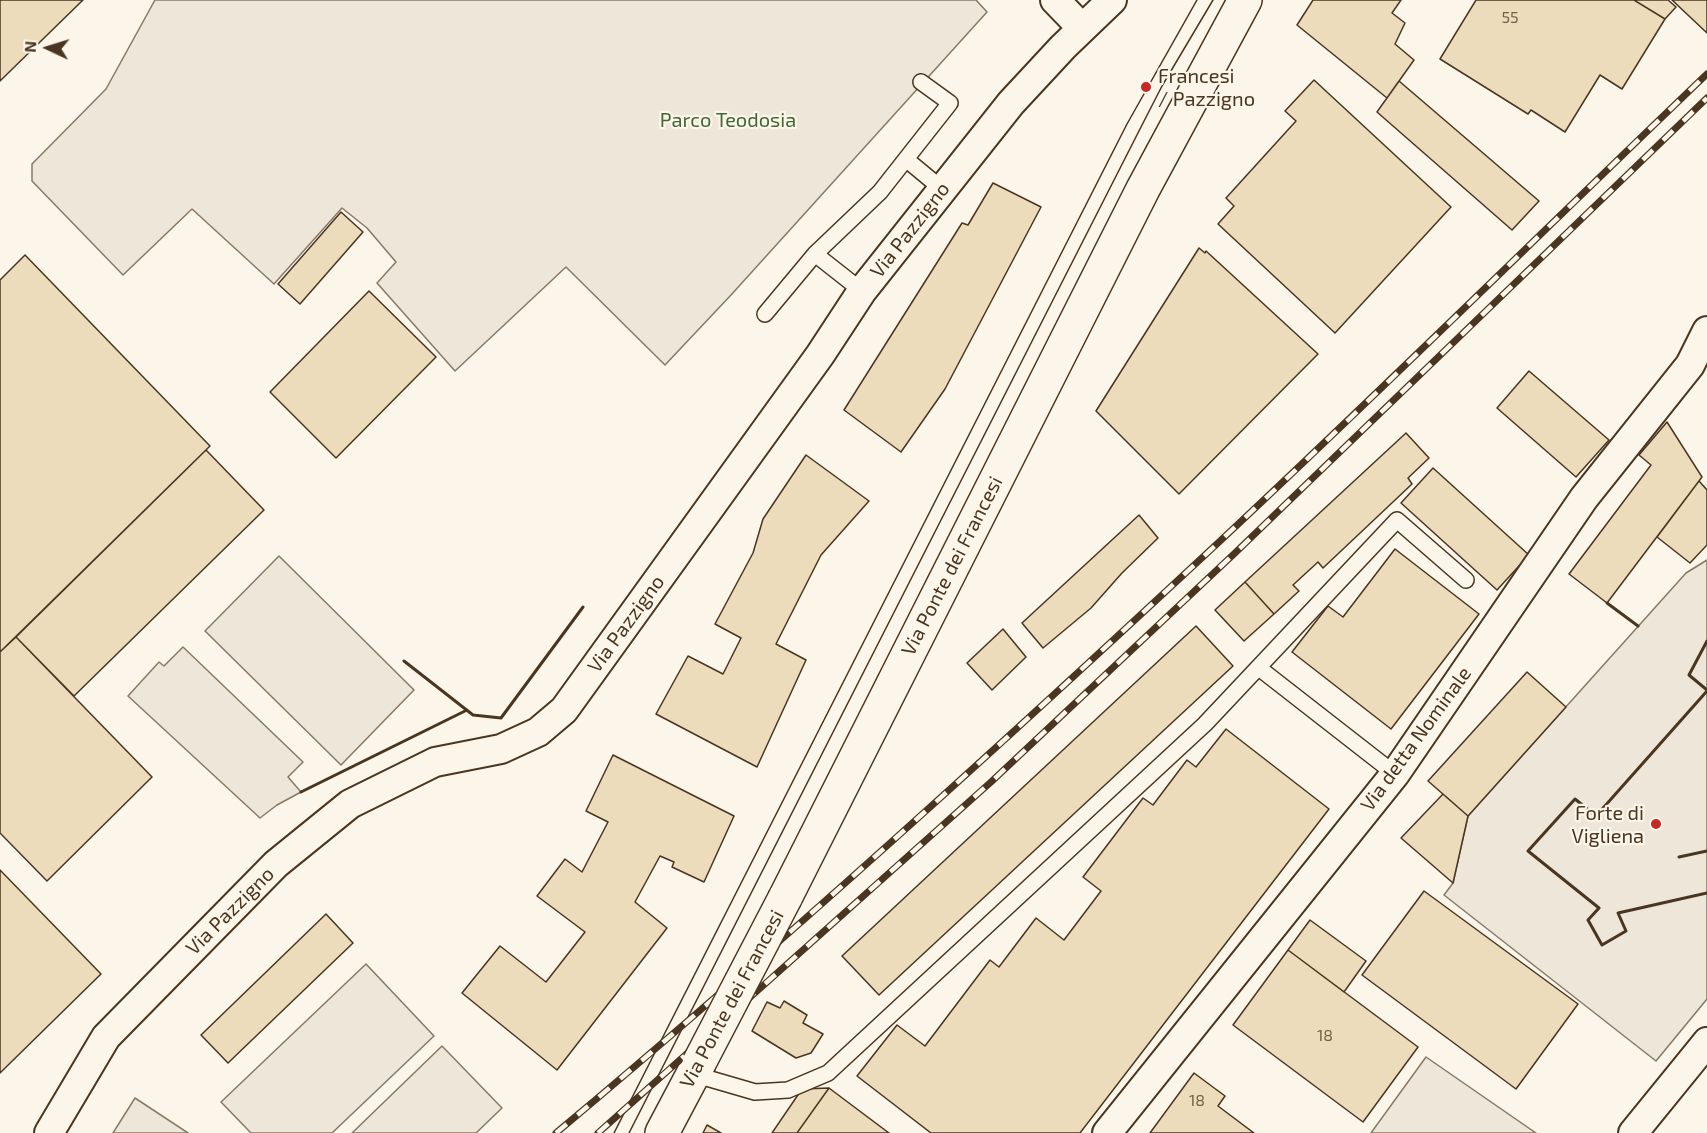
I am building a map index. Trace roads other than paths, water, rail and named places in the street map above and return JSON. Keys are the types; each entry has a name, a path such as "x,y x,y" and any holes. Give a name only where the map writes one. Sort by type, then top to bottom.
{"main road":[{"name":"Via Ponte dei Francesi","path":"662,1133 785,898 1137,200 1245,0"}],"street":[{"path":"1055,0 1082,28"},
{"name":"Via Pazzigno","path":"49,1133 105,1037 276,864 350,804 435,762 501,749 538,732 564,710 820,355 862,291 1011,103 1082,28 1112,0"},
{"name":"Via detta Nominale","path":"1107,1133 1395,774 1584,498 1690,365 1707,331"},
{"path":"1633,1133 1707,1042"}],"lane":[{"path":"765,314 815,254 880,192 950,103 921,82"},
{"path":"907,160 942,189"},
{"path":"815,254 862,291"},
{"path":"696,1068 754,1092 788,1090 828,1073 1205,724 1397,520 1466,580"},
{"path":"1259,668 1395,774"}],"tram line":[{"path":"614,1133 1127,124 1197,0"},
{"path":"629,1133 1162,86 1213,0"}],"railway":[{"path":"556,1133 808,916 1056,693 1342,426 1707,74"},
{"path":"598,1133 991,782 1235,553 1707,98"}],"place":[{"name":"Francesi / Pazzigno","path":"1146,87"},
{"name":"Forte di Vigliena","path":"1656,824"}],"park label":[{"name":"Parco Teodosia","path":"728,120"}]}
